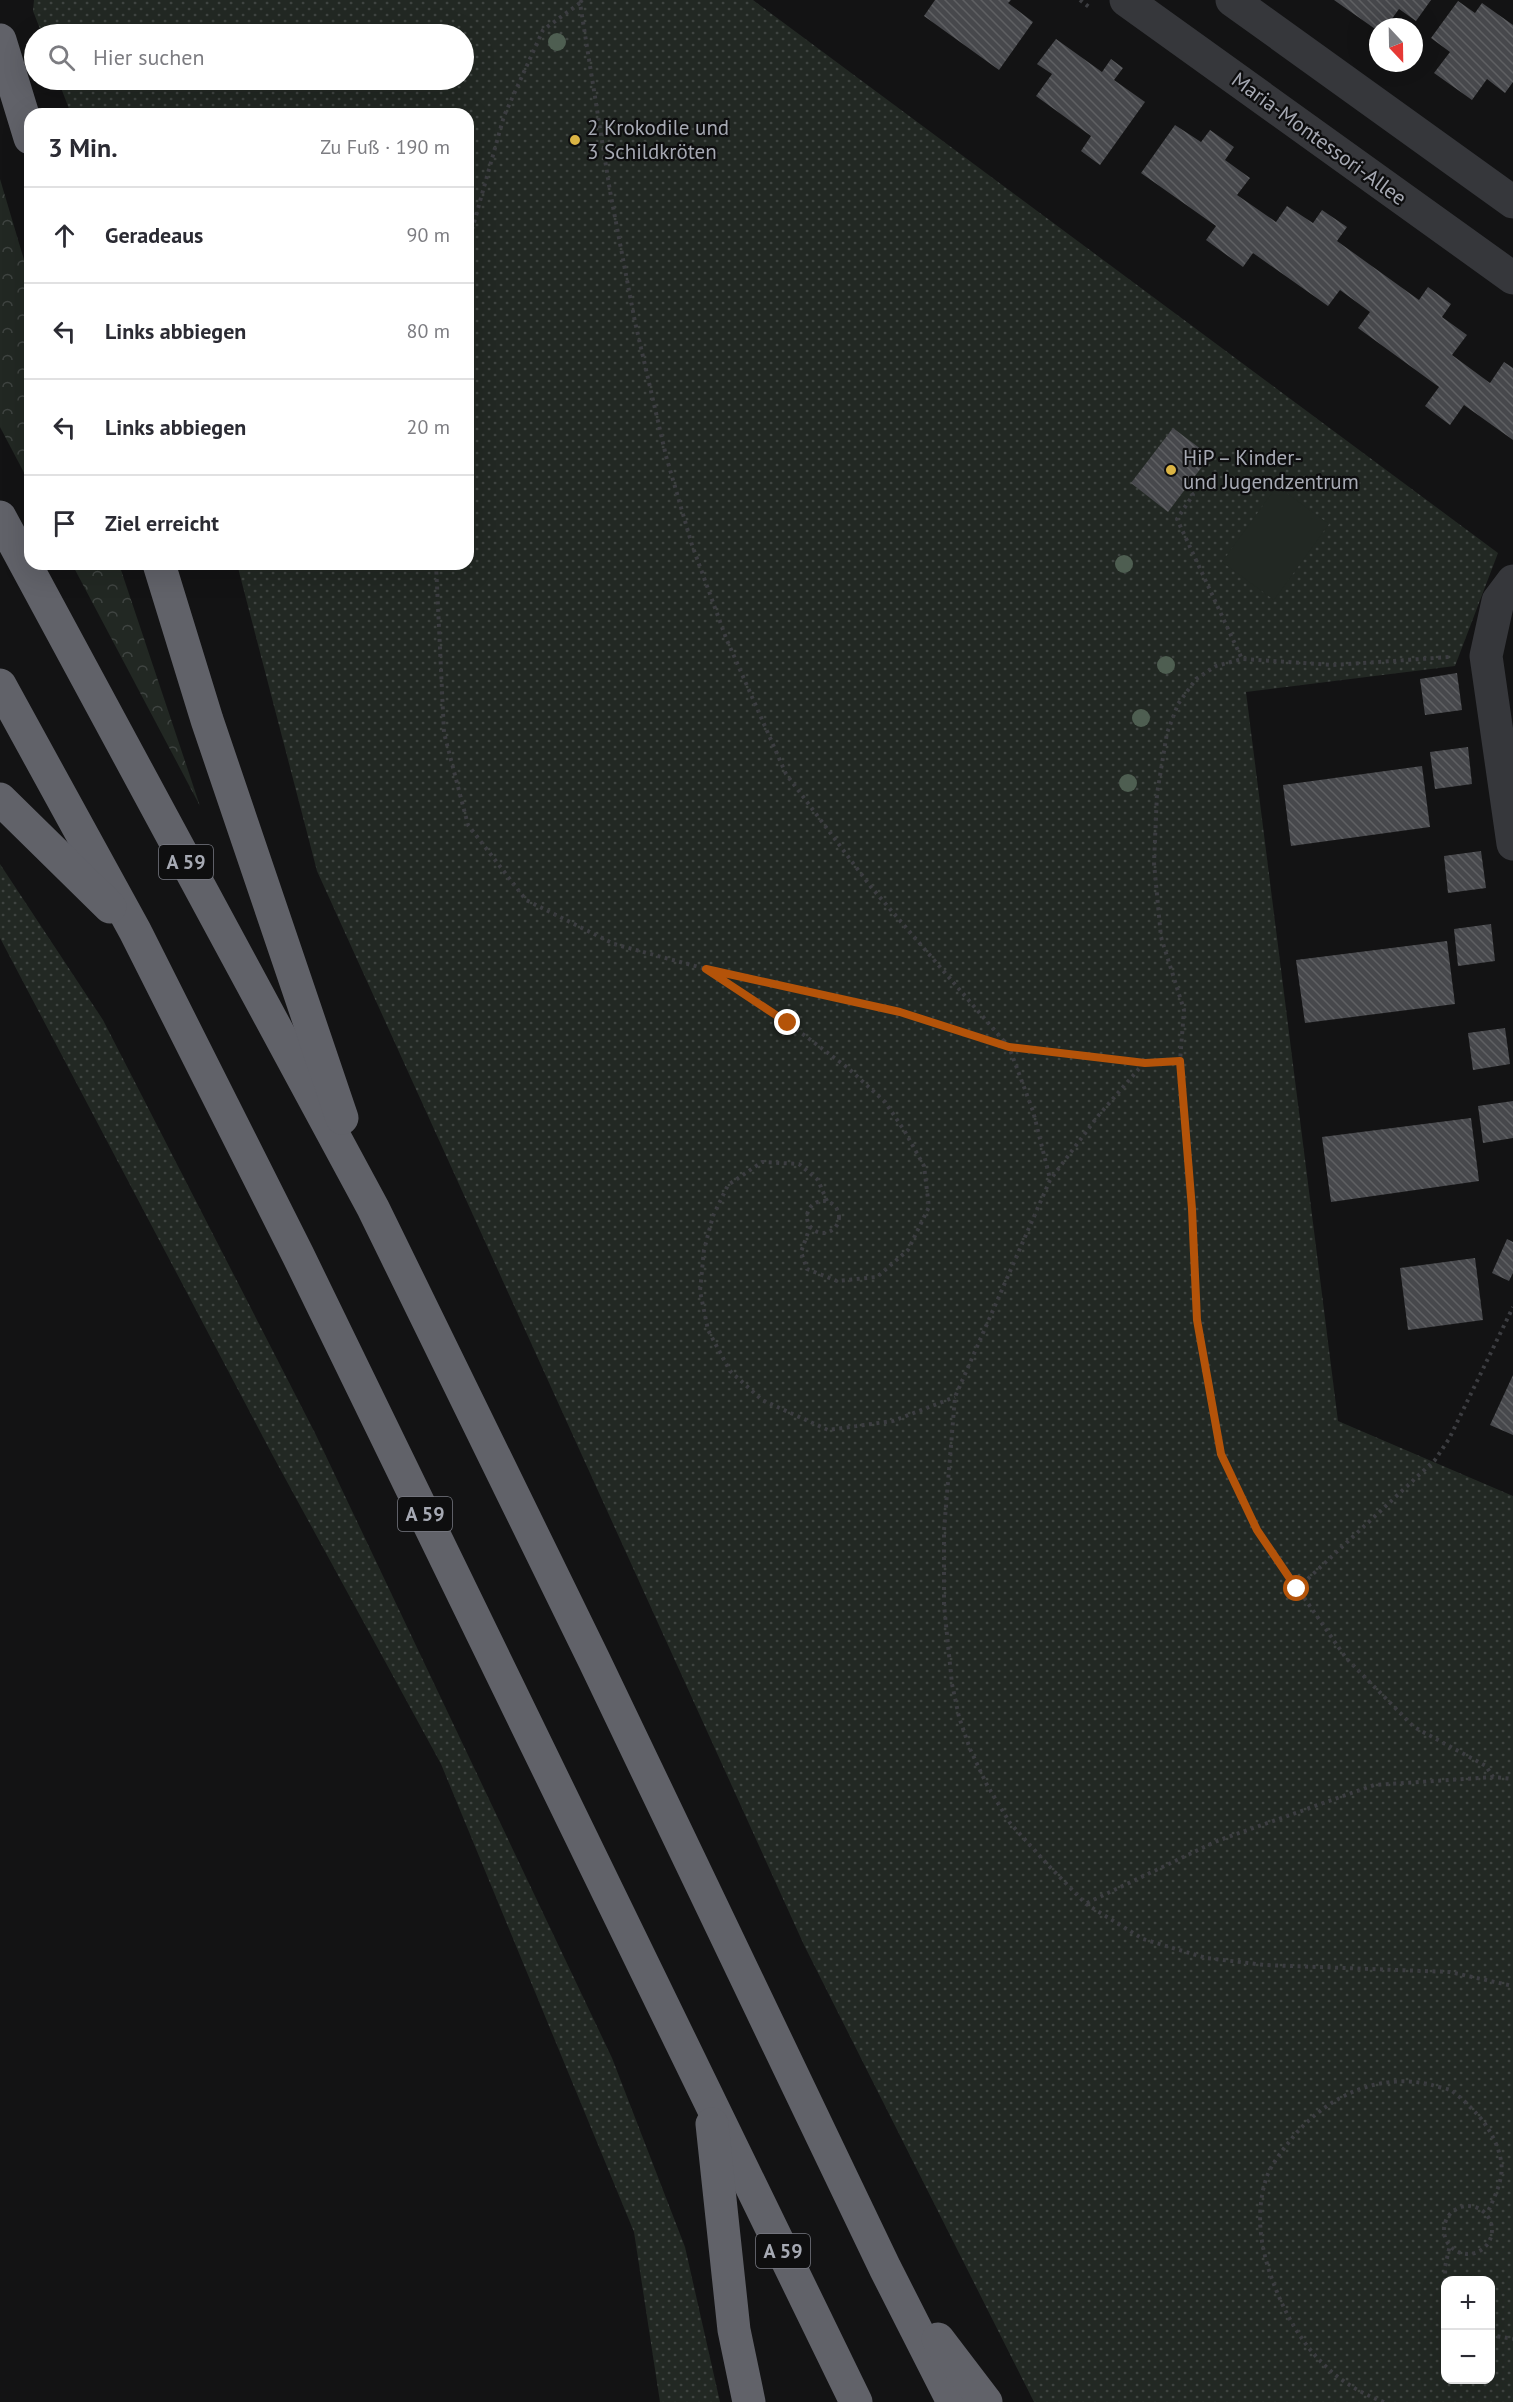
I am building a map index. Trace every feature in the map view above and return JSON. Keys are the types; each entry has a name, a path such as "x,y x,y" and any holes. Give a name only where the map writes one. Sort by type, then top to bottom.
{"highway":[{"path":"0,40 24,118"},
{"name":"A 59","path":"0,517 24,561"},
{"name":"A 59","path":"29,570 373,1208 594,1660 885,2268 953,2402"},
{"path":"161,570 207,720 373,1208"},
{"name":"A 59","path":"0,685 135,931 298,1255 856,2402"},
{"path":"0,799 135,931"},
{"path":"709,2101 734,2330 749,2402"},
{"path":"885,2268 986,2402"}],"street":[{"name":"Maria-Montessori-Allee","path":"1126,0 1513,278"},
{"path":"1232,0 1513,202"},
{"path":"1513,581 1498,602 1486,656 1513,844"}],"path":[{"path":"474,223 504,116 543,30 581,2 610,191 635,322 658,422 692,545 726,638 786,774 871,887 1009,1047 1032,1111 1050,1180"},
{"path":"1187,487 1193,495 1177,519 1242,659"},
{"path":"436,570 444,733 468,825 526,900 614,944 706,969 900,1012 1009,1047 1145,1063 1180,1061"},
{"path":"1486,656 1333,665 1242,659 1216,666 1196,679 1178,704 1167,733 1157,794 1154,863 1161,937 1184,1010 1180,1061 1192,1209 1197,1320 1221,1454 1257,1530 1346,1658 1414,1727 1486,1766 1492,1777"},
{"path":"706,969 788,1023 848,1068 885,1102 924,1166 929,1207 908,1250 877,1276 837,1281 807,1269 801,1252 810,1227 807,1218 810,1208 817,1202 828,1201"},
{"path":"1145,1063 1098,1116 1050,1180 955,1397 944,1530 944,1605 952,1684 959,1717 970,1749 987,1785 1010,1823 1086,1904 1143,1939 1206,1958 1265,1965 1450,1972 1513,1986"},
{"path":"810,1227 820,1233 831,1232 838,1223 839,1212 828,1201 818,1180 799,1164 762,1162 728,1185 713,1216 704,1250 700,1291 708,1330 730,1371 762,1400 828,1430 893,1421 955,1397"},
{"path":"1297,1589 1435,1460 1449,1439 1513,1307"},
{"path":"1086,1904 1217,1840 1374,1785 1492,1777 1513,1779"},
{"path":"1384,2402 1334,2376 1298,2333 1278,2295 1264,2259 1260,2229 1262,2200 1268,2176 1279,2155 1304,2122 1327,2105 1359,2088 1394,2081 1422,2083 1450,2090 1486,2124 1495,2141 1502,2174 1486,2214"},
{"path":"1465,2206 1473,2207 1486,2214 1492,2229 1485,2247 1478,2251 1464,2253 1450,2245 1444,2226 1450,2214 1465,2206"},
{"path":"1445,2276 1450,2245"},
{"path":"1495,2336 1513,2339"}],"green space":[{"path":"34,0 753,0 1498,553 1455,666 1246,692 1338,1421 1513,1496 1513,2402 1034,2402 804,1945 317,871 239,570 474,570 474,108 69,108 62,90 474,90 474,24 38,24 33,11"},
{"path":"0,179 24,260 24,473 0,427"},
{"path":"1277,486 1329,524 1274,600 1222,562"},
{"path":"75,570 121,570 200,806"},
{"path":"0,864 103,1020 315,1433 612,2058 685,2247 720,2402 660,2402 634,2232 441,1764 273,1456 0,938"}],"building":[{"path":"935,0 1011,0 1008,3 1033,22 999,70 924,16"},
{"path":"1334,0 1431,0 1418,18 1412,18 1399,9 1392,18 1369,18 1369,25"},
{"path":"1458,1 1475,13 1482,3 1513,25 1513,82 1505,93 1487,79 1472,100 1434,73 1450,52 1431,38"},
{"path":"1056,39 1102,72 1111,59 1123,68 1114,80 1145,102 1100,165 1081,151 1091,136 1036,96 1052,74 1037,64"},
{"path":"1175,125 1201,142 1210,130 1234,147 1225,160 1250,178 1237,195 1276,222 1287,206 1313,223 1322,210 1347,227 1337,241 1419,300 1428,287 1451,304 1442,317 1467,335 1452,355 1490,383 1504,362 1513,368 1513,440 1464,405 1450,425 1425,406 1439,387 1358,328 1370,312 1340,290 1328,306 1253,253 1243,267 1206,240 1216,226 1141,173"},
{"name":"HiP – Kinder- und Jugendzentrum","path":"1173,428 1210,456 1168,512 1131,483"},
{"path":"1457,673 1462,710 1425,715 1420,679"},
{"path":"1468,747 1472,784 1435,789 1430,752"},
{"path":"1422,766 1430,827 1291,846 1283,785"},
{"path":"1481,851 1486,888 1448,893 1444,856"},
{"path":"1491,924 1495,961 1458,966 1454,929"},
{"path":"1447,941 1455,1004 1305,1023 1296,960"},
{"path":"1505,1028 1510,1064 1473,1070 1468,1033"},
{"path":"1513,1101 1513,1138 1483,1143 1478,1106"},
{"path":"1471,1118 1479,1181 1331,1202 1322,1137"},
{"path":"1507,1239 1513,1242 1513,1273 1509,1281 1492,1273"},
{"path":"1475,1258 1483,1320 1408,1330 1400,1268"},
{"path":"1513,1375 1513,1435 1490,1425"}],"place":[{"name":"2 Krokodile und 3 Schildkröten","path":"575,140"},
{"name":"HiP – Kinder- und Jugendzentrum","path":"1171,470"}],"route":[{"path":"788,1023 706,969 900,1012 1009,1047 1145,1063 1180,1061 1192,1209 1197,1320 1221,1454 1257,1530 1297,1589"}]}
